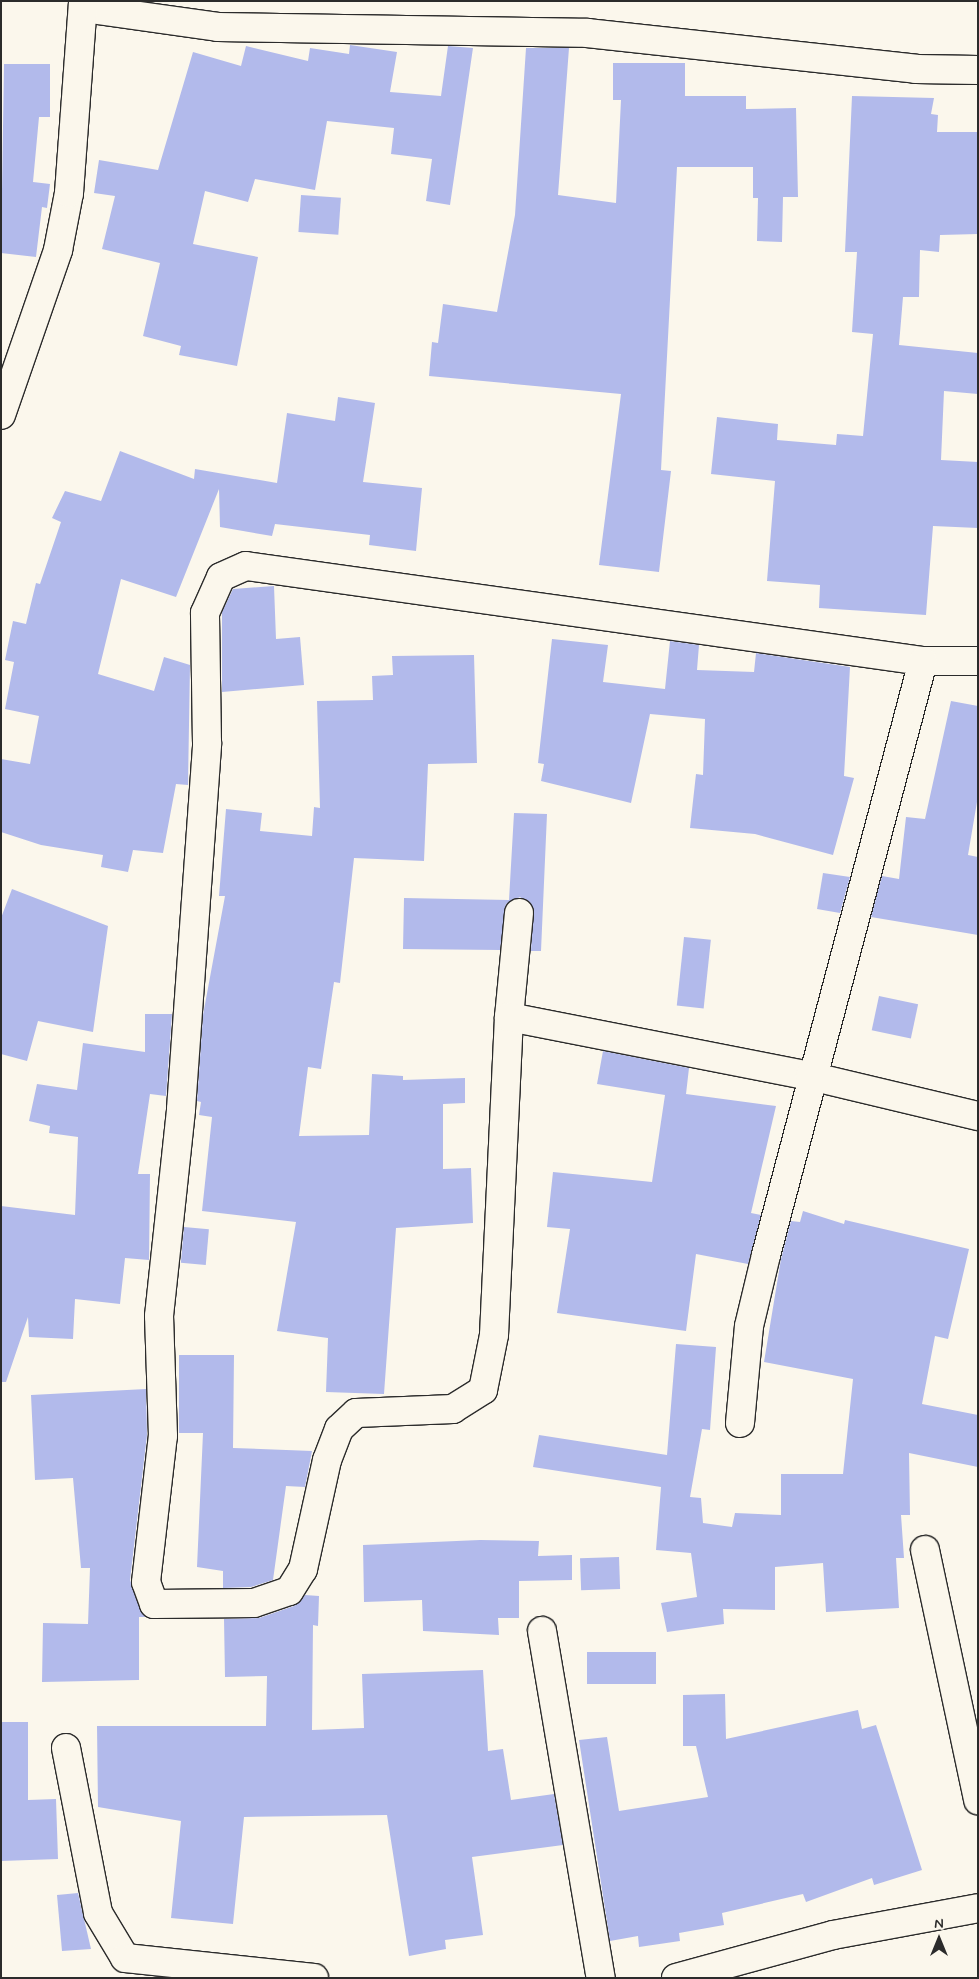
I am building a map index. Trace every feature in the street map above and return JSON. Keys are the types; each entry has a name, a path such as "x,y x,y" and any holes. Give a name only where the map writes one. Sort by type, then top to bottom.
{"street":[{"path":"1,415 7,389 58,250 69,193 83,5 218,27 587,33 916,69 978,70"},
{"path":"519,913 509,1017 494,1335 483,1390 453,1409 356,1412 339,1429 327,1460 304,1570 289,1592 254,1603 154,1604 146,1582 163,1436 159,1316 181,1109 206,753 206,613 221,577 246,566 923,661 978,661"},
{"path":"740,1423 749,1326 810,1076 923,661"},
{"path":"509,1017 810,1076 978,1116"},
{"path":"925,1550 978,1800"},
{"path":"542,1631 601,1978"},
{"path":"66,1748 98,1913 125,1958 314,1978"},
{"path":"676,1978 833,1935 978,1908"}],"building":[{"path":"350,45 397,52 390,92 441,96 448,46 473,48 450,205 426,201 432,159 391,154 394,128 327,121 315,190 255,179 248,202 205,191 193,244 258,257 237,366 179,355 181,346 143,336 160,263 102,249 115,196 94,193 99,160 158,170 193,52 241,66 246,46 308,61 310,48 349,54"},
{"path":"526,48 569,48 558,195 616,203 621,100 613,100 613,63 685,63 685,96 746,96 746,109 796,108 798,197 783,197 782,242 757,241 758,198 753,198 753,167 677,167 661,470 671,471 659,572 599,565 621,394 429,376 432,342 438,343 443,304 497,312 515,215"},
{"path":"4,64 50,64 50,117 39,117 33,182 50,184 47,208 42,207 36,257 1,253"},
{"path":"852,96 934,98 931,114 938,115 937,132 978,132 978,234 940,235 939,252 920,250 919,297 903,297 899,345 978,353 978,394 944,391 941,460 978,462 978,528 933,526 926,615 819,608 820,585 767,581 775,481 711,474 717,417 778,424 777,440 836,445 837,434 863,436 873,334 852,332 857,252 845,252"},
{"path":"301,195 341,198 338,235 298,232"},
{"path":"338,397 375,403 363,482 422,488 416,551 369,545 370,535 275,524 272,536 220,527 219,489 176,597 121,579 98,674 154,691 164,657 190,665 188,785 176,784 163,853 133,850 128,872 101,867 103,855 41,845 1,832 1,759 30,764 39,716 5,709 14,662 5,660 13,621 26,624 36,583 40,584 61,522 52,518 65,491 101,501 120,451 194,479 195,469 277,483 287,413 335,421"},
{"path":"274,586 276,639 300,637 304,685 222,692 222,612 233,589"},
{"path":"552,639 608,645 603,682 665,689 670,641 699,645 697,670 754,672 756,653 850,667 844,776 854,778 833,855 755,834 690,828 696,774 703,775 705,719 650,714 631,803 541,781 544,764 538,763"},
{"path":"474,655 477,763 428,764 424,861 354,858 340,983 334,982 321,1069 308,1067 299,1136 369,1135 372,1074 403,1076 403,1080 465,1078 465,1103 443,1104 443,1169 471,1168 473,1223 396,1228 384,1394 326,1392 328,1338 277,1331 296,1222 202,1211 212,1117 199,1115 201,1102 197,1101 203,1015 225,896 219,896 226,809 262,813 260,831 312,836 314,807 320,808 317,701 373,700 372,676 393,675 392,656"},
{"path":"951,701 978,706 978,796 968,855 978,857 978,935 871,917 882,876 899,879 906,817 925,819"},
{"path":"514,813 547,814 541,951 531,951 533,907 520,897 506,904 500,950 403,949 404,898 509,900"},
{"path":"823,873 850,877 840,913 817,909"},
{"path":"12,889 108,926 93,1032 38,1021 27,1061 1,1054 1,918"},
{"path":"684,937 711,940 704,1008 677,1006"},
{"path":"879,996 918,1004 911,1039 872,1030"},
{"path":"145,1014 172,1014 166,1096 150,1094 138,1174 150,1174 149,1260 125,1258 120,1304 75,1299 73,1339 29,1337 28,1317 6,1382 1,1382 1,1206 75,1215 78,1137 49,1133 50,1126 29,1121 37,1084 77,1090 83,1043 145,1052"},
{"path":"603,1051 689,1068 686,1094 776,1106 751,1213 761,1215 748,1264 696,1254 686,1331 557,1313 570,1229 547,1227 553,1172 652,1182 665,1095 597,1084"},
{"path":"803,1211 844,1224 845,1220 969,1249 948,1339 935,1336 922,1404 978,1415 978,1467 909,1453 910,1515 901,1515 904,1558 896,1558 899,1608 826,1612 823,1563 775,1567 775,1610 723,1609 724,1624 667,1632 661,1603 697,1597 691,1553 656,1550 661,1487 533,1467 539,1435 667,1455 676,1344 716,1347 710,1430 702,1429 690,1497 701,1498 703,1523 732,1527 735,1513 781,1515 781,1474 843,1474 853,1379 764,1362 781,1259 791,1221 800,1222"},
{"path":"184,1227 209,1229 206,1265 181,1263"},
{"path":"179,1355 234,1355 233,1448 312,1451 305,1487 286,1486 273,1580 251,1587 223,1588 223,1571 197,1567 203,1433 179,1433"},
{"path":"146,1389 147,1435 130,1580 145,1617 139,1617 139,1680 42,1682 43,1623 88,1624 90,1568 81,1568 73,1478 35,1480 31,1395"},
{"path":"480,1540 539,1541 538,1556 572,1555 572,1580 519,1581 519,1618 498,1618 499,1635 423,1631 422,1600 364,1602 363,1545"},
{"path":"619,1557 620,1589 581,1590 580,1558"},
{"path":"305,1595 319,1596 318,1626 313,1625 312,1730 364,1728 362,1674 483,1670 488,1751 503,1749 511,1800 554,1794 563,1845 472,1857 483,1935 445,1940 446,1949 409,1956 387,1815 244,1817 233,1924 171,1918 181,1821 98,1807 97,1726 266,1726 267,1676 225,1677 224,1619 259,1618 294,1606"},
{"path":"587,1652 656,1652 656,1684 587,1684"},
{"path":"725,1694 726,1739 858,1710 862,1729 876,1725 922,1870 874,1885 872,1878 806,1902 803,1894 722,1913 724,1925 679,1933 680,1941 639,1947 638,1936 610,1941 579,1740 607,1737 619,1811 708,1797 696,1746 683,1746 683,1695"},
{"path":"1,1722 28,1722 28,1800 56,1799 58,1859 1,1861"},
{"path":"78,1893 91,1949 62,1951 57,1895"}]}
